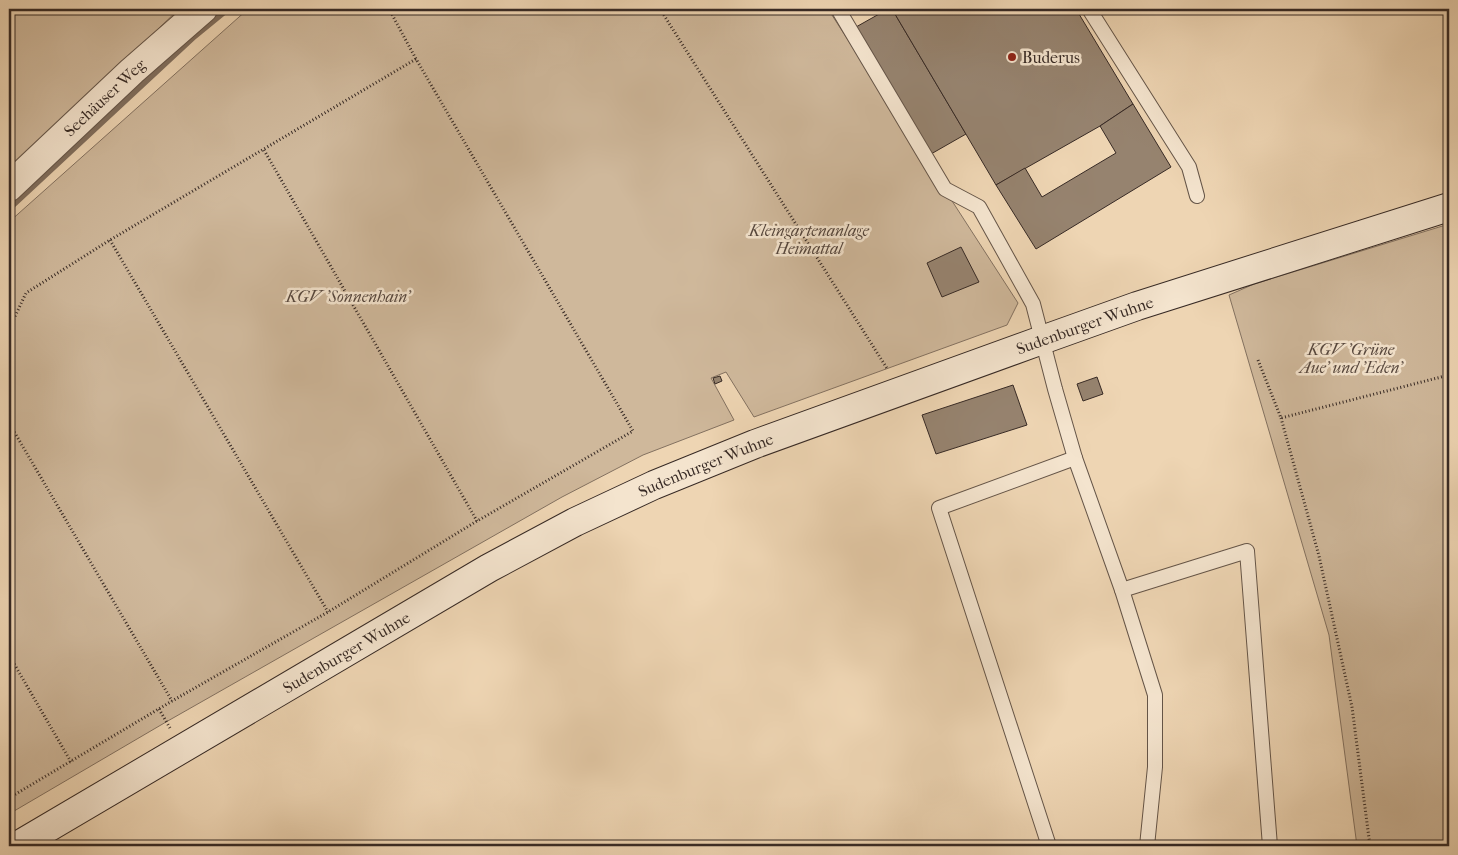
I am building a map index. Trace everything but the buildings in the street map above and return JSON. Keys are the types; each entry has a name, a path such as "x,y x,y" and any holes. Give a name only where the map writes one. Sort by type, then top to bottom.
{"main road":[{"name":"Seehäuser Weg","path":"9,187 132,71 202,9"},
{"name":"Sudenburger Wuhne","path":"17,846 489,568 575,522 647,488 701,465 889,395 1137,306 1449,207"}],"lane":[{"path":"838,9 945,189 979,207 1033,304 1054,389 1075,458 1122,590 1155,695 1155,767 1147,846"},
{"path":"1088,9 1189,167 1197,196"},
{"path":"1050,846 940,508 1075,458"},
{"path":"1122,590 1247,551 1270,846"}],"path":[{"path":"9,798 172,701 328,612 477,521 633,431 416,59 389,9"},
{"path":"660,9 887,368"},
{"path":"9,329 26,293 110,240 416,59"},
{"path":"264,150 477,521"},
{"path":"110,240 328,612"},
{"path":"1258,360 1281,418 1319,556 1352,707 1370,846"},
{"path":"1281,418 1449,375"},
{"path":"9,423 172,701"},
{"path":"9,655 71,762"}],"green space":[{"path":"9,9 179,9 9,171"},
{"name":"KGV 'Sonnenhain'","path":"248,9 828,9 1018,303 1007,325 754,417 726,372 711,378 734,420 643,455 562,497 166,722 9,814 9,222"},
{"name":"KGV 'Grüne Aue' und 'Eden'","path":"1449,224 1449,846 1357,846 1329,635 1229,295 1254,284"}],"waterway":[{"path":"9,208 194,36 227,9"}],"place":[{"name":"Buderus","path":"1012,57"}],"park label":[{"name":"Kleingartenanlage Heimattal","path":"809,239"}]}
